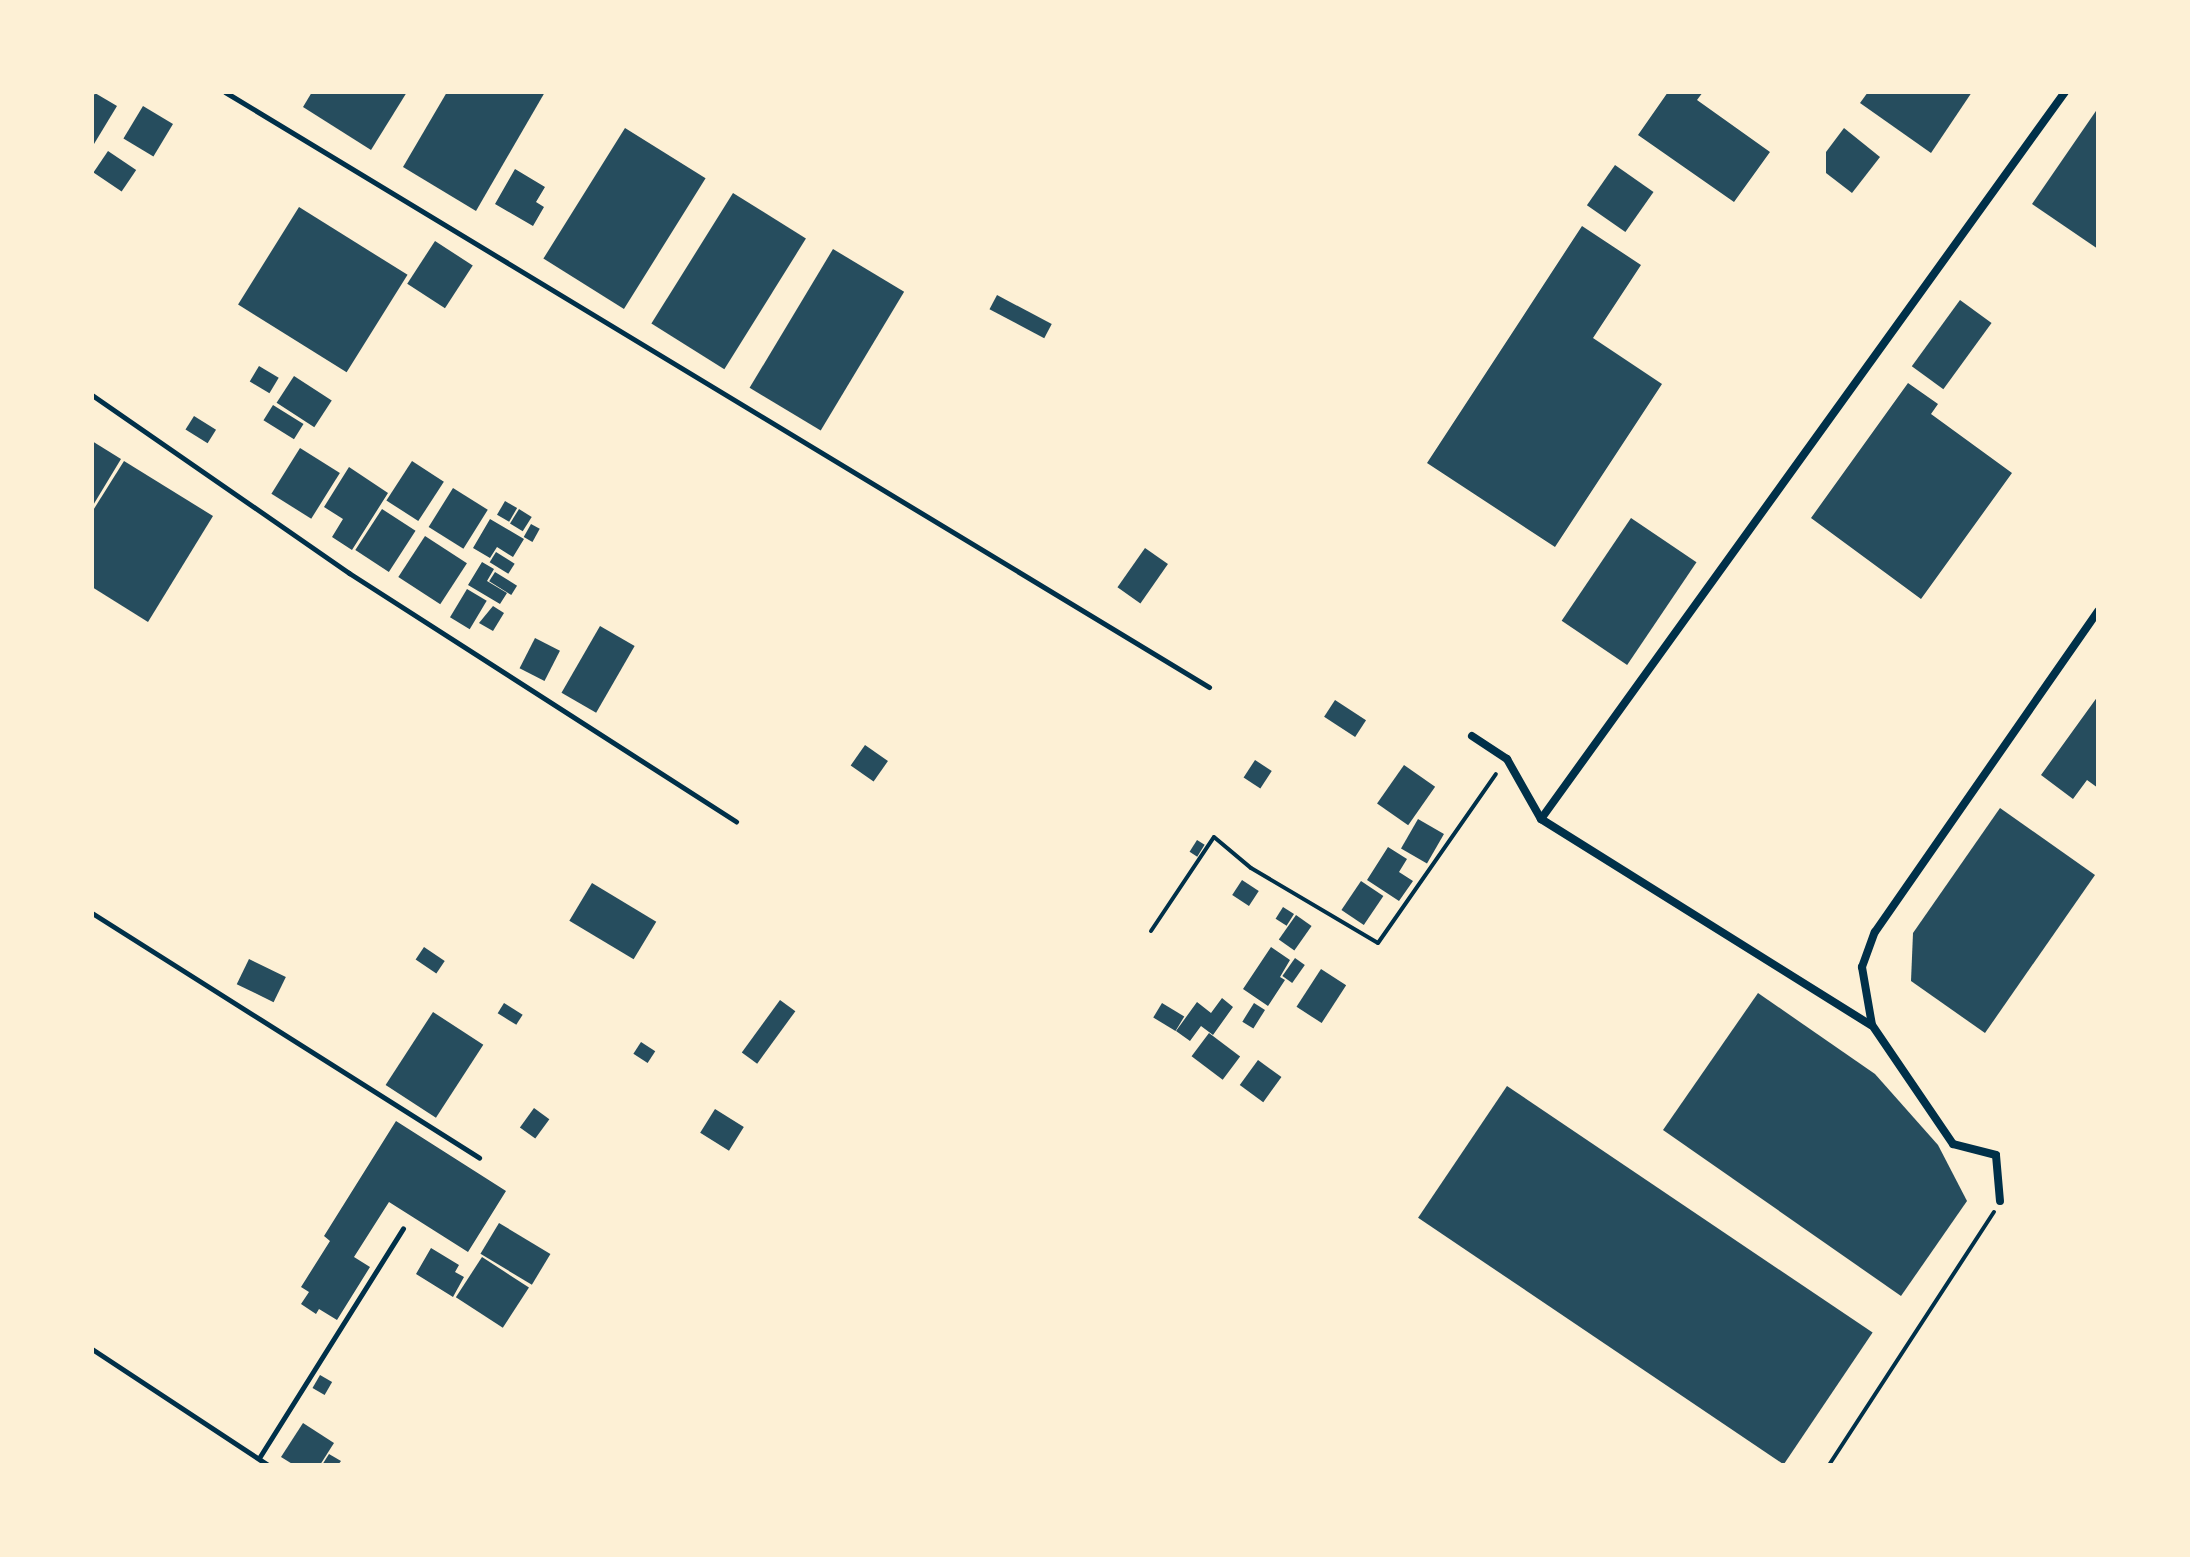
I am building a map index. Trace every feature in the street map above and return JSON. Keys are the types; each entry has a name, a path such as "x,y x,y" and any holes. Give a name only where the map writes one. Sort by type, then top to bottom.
{"street":[{"path":"1541,819 2065,92"},
{"path":"1872,1025 1862,967 1875,932 2098,611"},
{"path":"1472,736 1507,759 1541,819 1872,1025 1953,1144 1996,1155 2000,1201"}],"lane":[{"path":"225,92 1209,687"},
{"path":"92,395 349,573 736,821"},
{"path":"92,913 479,1158"},
{"path":"259,1458 403,1228"},
{"path":"92,1349 268,1465"}],"path":[{"path":"1151,931 1214,837 1251,868 1378,943 1507,759"},
{"path":"1829,1465 2000,1201"}],"building":[{"path":"312,92 407,92 371,150 303,107"},
{"path":"447,92 545,92 476,211 403,167"},
{"path":"1668,92 1703,92 1697,100 1770,152 1734,202 1638,135"},
{"path":"1868,92 1972,92 1931,153 1860,103"},
{"path":"95,93 117,106 94,144 92,99"},
{"path":"143,106 173,124 153,157 123,139"},
{"path":"2098,108 2098,249 2032,204"},
{"path":"625,128 706,178 624,309 543,259"},
{"path":"1844,128 1880,157 1852,193 1826,173 1826,152"},
{"path":"108,151 136,170 122,192 93,173"},
{"path":"1615,165 1654,192 1625,232 1587,205"},
{"path":"515,169 545,187 536,202 544,207 533,226 495,204"},
{"path":"733,193 806,239 724,369 651,324"},
{"path":"299,207 408,275 347,372 238,305"},
{"path":"1582,226 1641,265 1593,338 1662,384 1555,547 1427,463"},
{"path":"435,241 473,266 445,308 407,284"},
{"path":"833,249 904,292 821,431 750,388"},
{"path":"997,295 1052,324 1044,338 989,309"},
{"path":"1960,300 1992,323 1943,389 1912,366"},
{"path":"259,366 279,378 269,393 250,381"},
{"path":"294,376 332,401 314,427 277,403"},
{"path":"1908,383 1938,404 1931,414 2012,473 1921,599 1811,518"},
{"path":"273,405 304,424 294,439 263,420"},
{"path":"194,416 216,430 208,443 186,430"},
{"path":"92,441 121,459 92,507"},
{"path":"300,448 340,473 311,519 271,494"},
{"path":"124,461 213,516 148,622 92,587 92,512"},
{"path":"412,461 444,482 418,521 386,500"},
{"path":"349,467 388,493 352,550 332,537 343,519 324,507"},
{"path":"453,488 488,510 463,549 429,527"},
{"path":"505,501 517,508 509,522 497,515"},
{"path":"382,509 416,531 389,572 355,550"},
{"path":"519,509 532,517 523,531 510,523"},
{"path":"1631,518 1696,562 1627,665 1562,621"},
{"path":"490,519 524,539 513,557 497,547 490,558 473,548"},
{"path":"531,524 540,529 532,542 524,537"},
{"path":"425,536 467,563 440,604 398,577"},
{"path":"1145,548 1168,564 1140,603 1117,587"},
{"path":"496,552 515,564 508,574 490,562"},
{"path":"482,562 494,569 487,581 507,593 500,604 468,585"},
{"path":"495,572 517,586 511,595 489,581"},
{"path":"467,589 487,601 470,629 450,617"},
{"path":"493,606 504,613 493,631 479,623"},
{"path":"600,626 635,646 596,713 562,693"},
{"path":"535,638 560,651 545,681 520,668"},
{"path":"2098,696 2098,788 2087,780 2073,799 2041,775"},
{"path":"1335,700 1366,720 1355,737 1324,717"},
{"path":"865,745 888,761 874,782 851,765"},
{"path":"1255,760 1272,771 1260,789 1244,778"},
{"path":"1404,765 1435,787 1408,825 1377,804"},
{"path":"2000,808 2095,875 1985,1033 1911,981 1913,933"},
{"path":"1418,819 1444,834 1427,863 1401,848"},
{"path":"1197,840 1205,845 1197,857 1190,852"},
{"path":"1388,847 1407,859 1399,872 1413,881 1399,901 1367,880"},
{"path":"1242,880 1259,891 1249,906 1232,895"},
{"path":"1361,881 1383,896 1364,925 1341,910"},
{"path":"592,883 656,922 634,959 569,921"},
{"path":"1283,907 1294,914 1287,926 1276,919"},
{"path":"1296,915 1312,926 1294,950 1279,940"},
{"path":"424,947 445,961 436,973 416,959"},
{"path":"1271,947 1290,960 1280,977 1285,980 1268,1006 1243,989"},
{"path":"1295,958 1305,965 1292,983 1282,976"},
{"path":"249,959 286,977 274,1002 237,984"},
{"path":"1321,969 1346,985 1322,1023 1296,1007"},
{"path":"1758,993 1875,1074 1938,1145 1967,1201 1901,1296 1663,1130"},
{"path":"1222,998 1233,1007 1213,1035 1201,1026 1190,1041 1176,1031 1197,1002 1211,1013"},
{"path":"780,1000 795,1011 757,1064 742,1053"},
{"path":"504,1003 523,1015 516,1025 498,1013"},
{"path":"1162,1003 1184,1016 1176,1031 1153,1018"},
{"path":"1254,1003 1265,1010 1253,1029 1242,1022"},
{"path":"433,1012 483,1045 436,1118 386,1085"},
{"path":"1209,1033 1240,1056 1223,1080 1192,1056"},
{"path":"641,1042 655,1051 648,1063 633,1054"},
{"path":"1258,1060 1281,1077 1263,1102 1240,1085"},
{"path":"1507,1086 1873,1333 1784,1464 1418,1218"},
{"path":"534,1108 549,1119 535,1139 520,1127"},
{"path":"715,1109 744,1127 729,1151 700,1133"},
{"path":"396,1121 506,1191 468,1252 389,1202 354,1257 370,1267 337,1320 319,1309 316,1314 301,1304 309,1292 301,1287 330,1241 324,1236"},
{"path":"499,1223 550,1254 532,1285 480,1254"},
{"path":"431,1248 459,1265 455,1272 464,1277 453,1297 416,1274"},
{"path":"482,1257 529,1287 503,1328 456,1297"},
{"path":"320,1375 332,1382 325,1395 313,1388"},
{"path":"303,1423 334,1443 320,1465 294,1465 281,1457"},
{"path":"329,1454 341,1461 338,1465 322,1465"}]}
